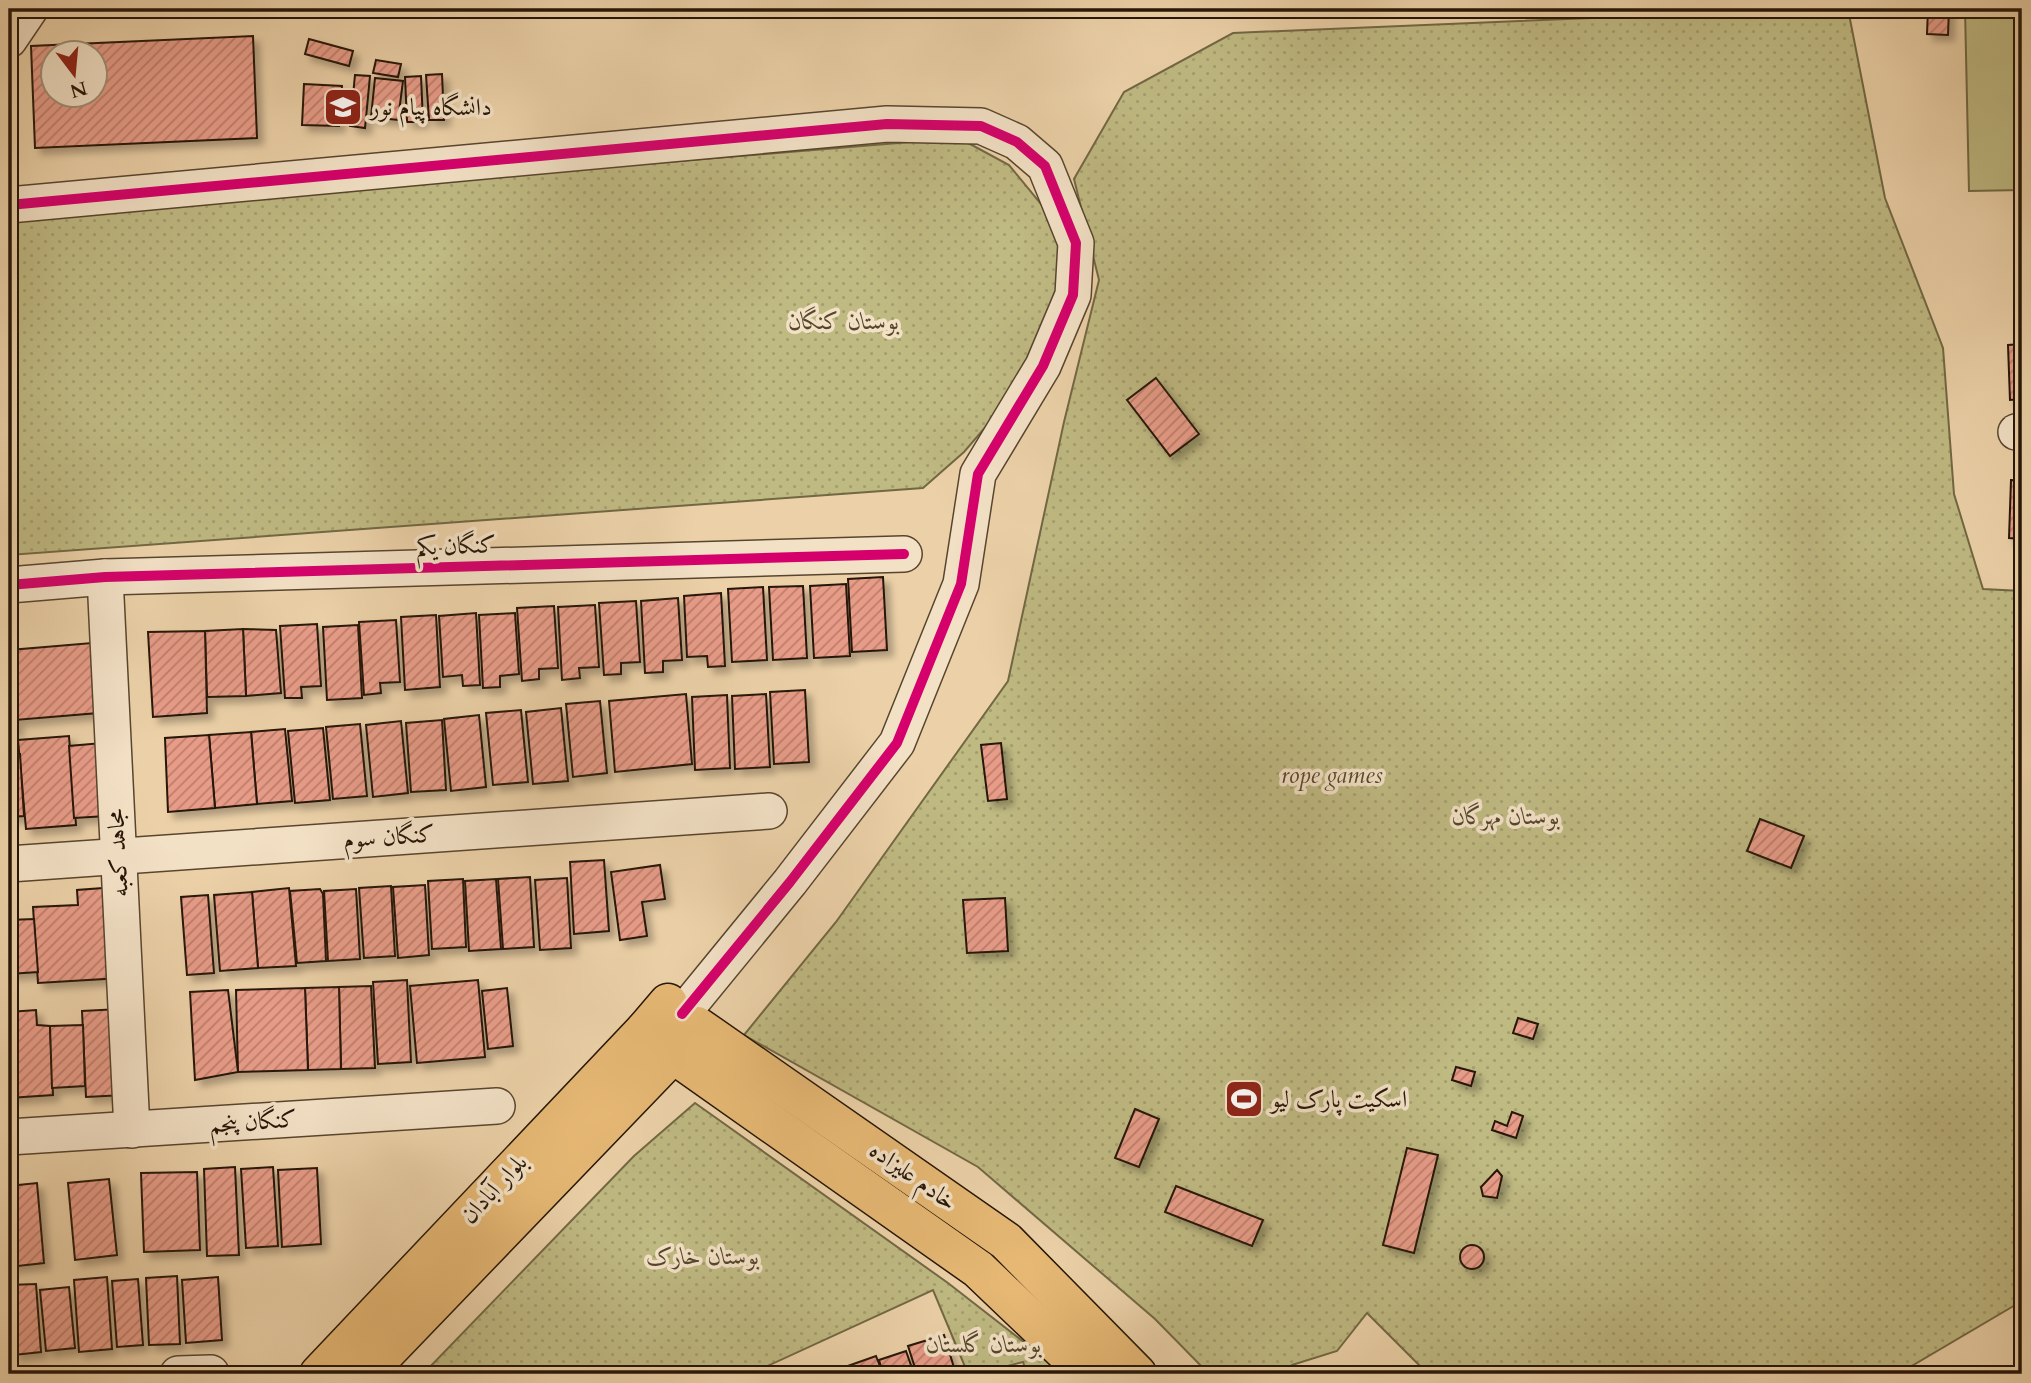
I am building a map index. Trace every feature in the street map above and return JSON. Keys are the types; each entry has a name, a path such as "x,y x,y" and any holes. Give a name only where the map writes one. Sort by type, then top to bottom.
{"main road":[{"name":"بلوار آبادان","path":"365,1374 673,1054 673,1018"},
{"name":"بلوار آبادان","path":"319,1374 673,1018"},
{"name":"خادم علیزاده","path":"673,1018 1006,1241 1137,1374"},
{"name":"خادم علیزاده","path":"673,1054 978,1269 1088,1374"}],"street":[{"path":"9,40 30,9"},
{"path":"9,205 887,124 981,126 1017,142 1045,166 1076,243 1073,295 1043,366 978,474 961,584 897,743 790,881 673,1018"},
{"name":"کنگان یکم","path":"9,585 105,577 904,554"},
{"name":"مجاهد کعبه","path":"105,577 132,1130"},
{"name":"کنگان سوم","path":"9,864 769,811"},
{"name":"کنگان پنجم","path":"9,1137 497,1106"}],"green space":[{"name":"بوستان مهرگان","path":"1604,9 1848,9 1885,198 1943,348 1954,494 1983,589 2022,591 2022,1301 1898,1374 1428,1374 1367,1313 1337,1351 1292,1365 1294,1374 1209,1374 1155,1319 978,1167 744,1035 836,922 1008,681 1064,422 1099,280 1074,179 1124,92 1233,33 1592,18"},
{"path":"1965,9 2022,9 2022,190 1969,191"},
{"name":"بوستان کنگان","path":"959,138 1009,165 1050,215 1064,264 1057,309 1002,408 964,452 923,488 9,555 9,216"},
{"name":"بوستان خارک","path":"695,1103 948,1283 1065,1374 1027,1374 1023,1362 968,1374 933,1290 750,1374 423,1374 634,1156"}],"building":[{"path":"1928,9 1949,9 1948,35 1927,34"},
{"path":"253,36 257,138 35,148 31,46 38,46 38,108 108,108 108,43"},
{"path":"309,39 353,51 349,66 305,54"},
{"path":"376,60 401,64 398,77 373,73"},
{"path":"442,74 444,120 429,120 426,75"},
{"path":"355,75 370,76 365,128 350,126"},
{"path":"421,76 423,122 407,122 405,77"},
{"path":"375,78 403,81 398,120 371,117"},
{"path":"304,84 342,86 339,126 302,125"},
{"path":"2022,344 2022,399 2010,400 2008,345"},
{"path":"1156,378 1199,434 1170,456 1127,400"},
{"path":"2011,480 2022,481 2022,539 2009,538"},
{"path":"883,577 887,650 852,652 848,579"},
{"path":"846,584 850,656 814,658 810,586"},
{"path":"803,586 807,658 773,660 769,587"},
{"path":"763,587 767,660 732,662 728,589"},
{"path":"721,593 725,666 708,667 707,656 687,657 684,596"},
{"path":"678,598 682,660 663,661 663,672 645,673 641,601"},
{"path":"636,601 640,662 621,663 621,674 604,675 599,603"},
{"path":"595,605 599,667 579,668 580,678 562,680 558,607"},
{"path":"554,606 558,668 539,669 539,679 522,681 517,608"},
{"path":"476,613 480,685 463,686 462,675 443,677 439,616"},
{"path":"515,613 519,674 500,676 500,687 483,688 479,615"},
{"path":"436,615 440,687 405,690 401,617"},
{"path":"396,620 400,682 380,683 381,693 364,695 359,622"},
{"path":"317,624 321,686 301,687 302,698 285,698 280,626"},
{"path":"358,625 362,698 327,700 323,627"},
{"path":"243,629 276,630 281,693 246,696"},
{"path":"243,629 246,696 207,697 205,631"},
{"path":"205,631 207,713 153,717 148,632"},
{"path":"92,643 98,713 15,720 10,650"},
{"path":"9,650 17,730 9,730"},
{"path":"805,690 809,762 774,764 770,692"},
{"path":"686,694 692,764 615,772 609,701"},
{"path":"766,694 770,767 735,769 732,696"},
{"path":"727,695 730,768 695,770 692,697"},
{"path":"600,701 607,773 573,777 566,704"},
{"path":"561,708 568,781 533,784 526,712"},
{"path":"521,710 528,782 493,785 486,713"},
{"path":"479,715 486,787 451,791 444,719"},
{"path":"442,720 446,790 411,792 406,723"},
{"path":"401,721 408,793 373,797 366,725"},
{"path":"360,724 367,796 333,799 326,727"},
{"path":"323,728 330,800 295,803 288,731"},
{"path":"285,729 292,801 257,804 251,732"},
{"path":"251,732 257,804 215,808 209,735"},
{"path":"209,735 215,808 168,812 165,738"},
{"path":"69,736 76,825 26,829 18,740"},
{"path":"102,743 107,816 74,818 69,746"},
{"path":"1001,743 1007,799 988,801 981,745"},
{"path":"9,754 20,754 24,816 9,817"},
{"path":"1760,819 1804,836 1791,868 1747,851"},
{"path":"604,860 609,931 574,934 570,862"},
{"path":"660,865 665,899 642,902 647,936 620,940 611,872"},
{"path":"530,877 534,947 503,949 498,879"},
{"path":"567,878 571,948 540,950 535,880"},
{"path":"463,879 466,947 432,949 428,881"},
{"path":"496,879 501,949 469,951 465,881"},
{"path":"425,885 429,955 398,958 393,887"},
{"path":"391,886 395,956 364,958 359,888"},
{"path":"116,887 121,978 38,983 33,907 78,905 77,890"},
{"path":"289,888 296,966 258,968 252,892"},
{"path":"320,889 323,894 326,961 297,963 290,891"},
{"path":"356,889 360,959 328,961 324,891"},
{"path":"252,892 258,968 220,971 214,895"},
{"path":"208,895 214,973 187,975 181,897"},
{"path":"1005,898 1008,951 967,953 963,900"},
{"path":"34,919 38,972 9,974 9,920"},
{"path":"407,980 411,1062 378,1064 373,982"},
{"path":"478,980 485,1057 417,1063 410,986"},
{"path":"371,986 375,1068 341,1069 339,987"},
{"path":"339,987 341,1069 308,1070 305,988"},
{"path":"305,988 308,1070 238,1072 236,990"},
{"path":"507,988 513,1046 488,1049 482,991"},
{"path":"228,990 238,1072 195,1080 190,992"},
{"path":"120,1009 124,1095 86,1097 82,1011"},
{"path":"36,1010 37,1025 50,1026 53,1095 9,1098 9,1012"},
{"path":"1518,1018 1538,1024 1533,1039 1513,1033"},
{"path":"83,1025 85,1086 52,1088 50,1026"},
{"path":"1456,1067 1475,1072 1471,1086 1452,1080"},
{"path":"1135,1109 1159,1119 1139,1167 1115,1158"},
{"path":"1512,1112 1523,1116 1516,1138 1492,1130 1495,1121 1507,1126"},
{"path":"1407,1148 1438,1155 1414,1253 1383,1245"},
{"path":"235,1167 239,1255 207,1256 204,1169"},
{"path":"273,1167 278,1246 246,1248 241,1169"},
{"path":"317,1168 321,1244 282,1247 278,1170"},
{"path":"1497,1170 1502,1176 1497,1198 1483,1196 1481,1187"},
{"path":"197,1172 200,1250 144,1252 141,1173"},
{"path":"109,1179 117,1255 75,1260 68,1183"},
{"path":"37,1183 44,1263 9,1267 9,1186"},
{"path":"1176,1186 1263,1220 1252,1246 1165,1212"},
{"path":"1472,1245 1483,1252 1484,1257 1477,1268 1472,1269 1461,1262 1460,1257 1467,1246"},
{"path":"177,1276 180,1344 149,1345 146,1278"},
{"path":"107,1277 112,1349 79,1352 74,1280"},
{"path":"218,1277 222,1340 186,1343 182,1280"},
{"path":"138,1279 143,1345 117,1347 112,1281"},
{"path":"36,1284 41,1352 14,1355 9,1285"},
{"path":"69,1287 75,1348 46,1351 40,1290"},
{"path":"944,1335 956,1374 917,1374 908,1346"},
{"path":"906,1351 914,1374 883,1374 879,1360"},
{"path":"876,1356 883,1374 825,1374"}],"cycle path":[{"path":"9,205 887,124 981,126 1017,142 1045,166 1076,243 1073,295 1043,366 978,474 961,584 897,743 790,882 682,1014"},
{"path":"9,585 105,577 904,554"}],"place":[{"name":"دانشگاه پیام نور","path":"343,107"},
{"name":"اسکیت پارک لیو","path":"1244,1099"}],"park label":[{"name":"rope games","path":"1332,775"},
{"name":"بوستان گلستان","path":"984,1344"}]}
